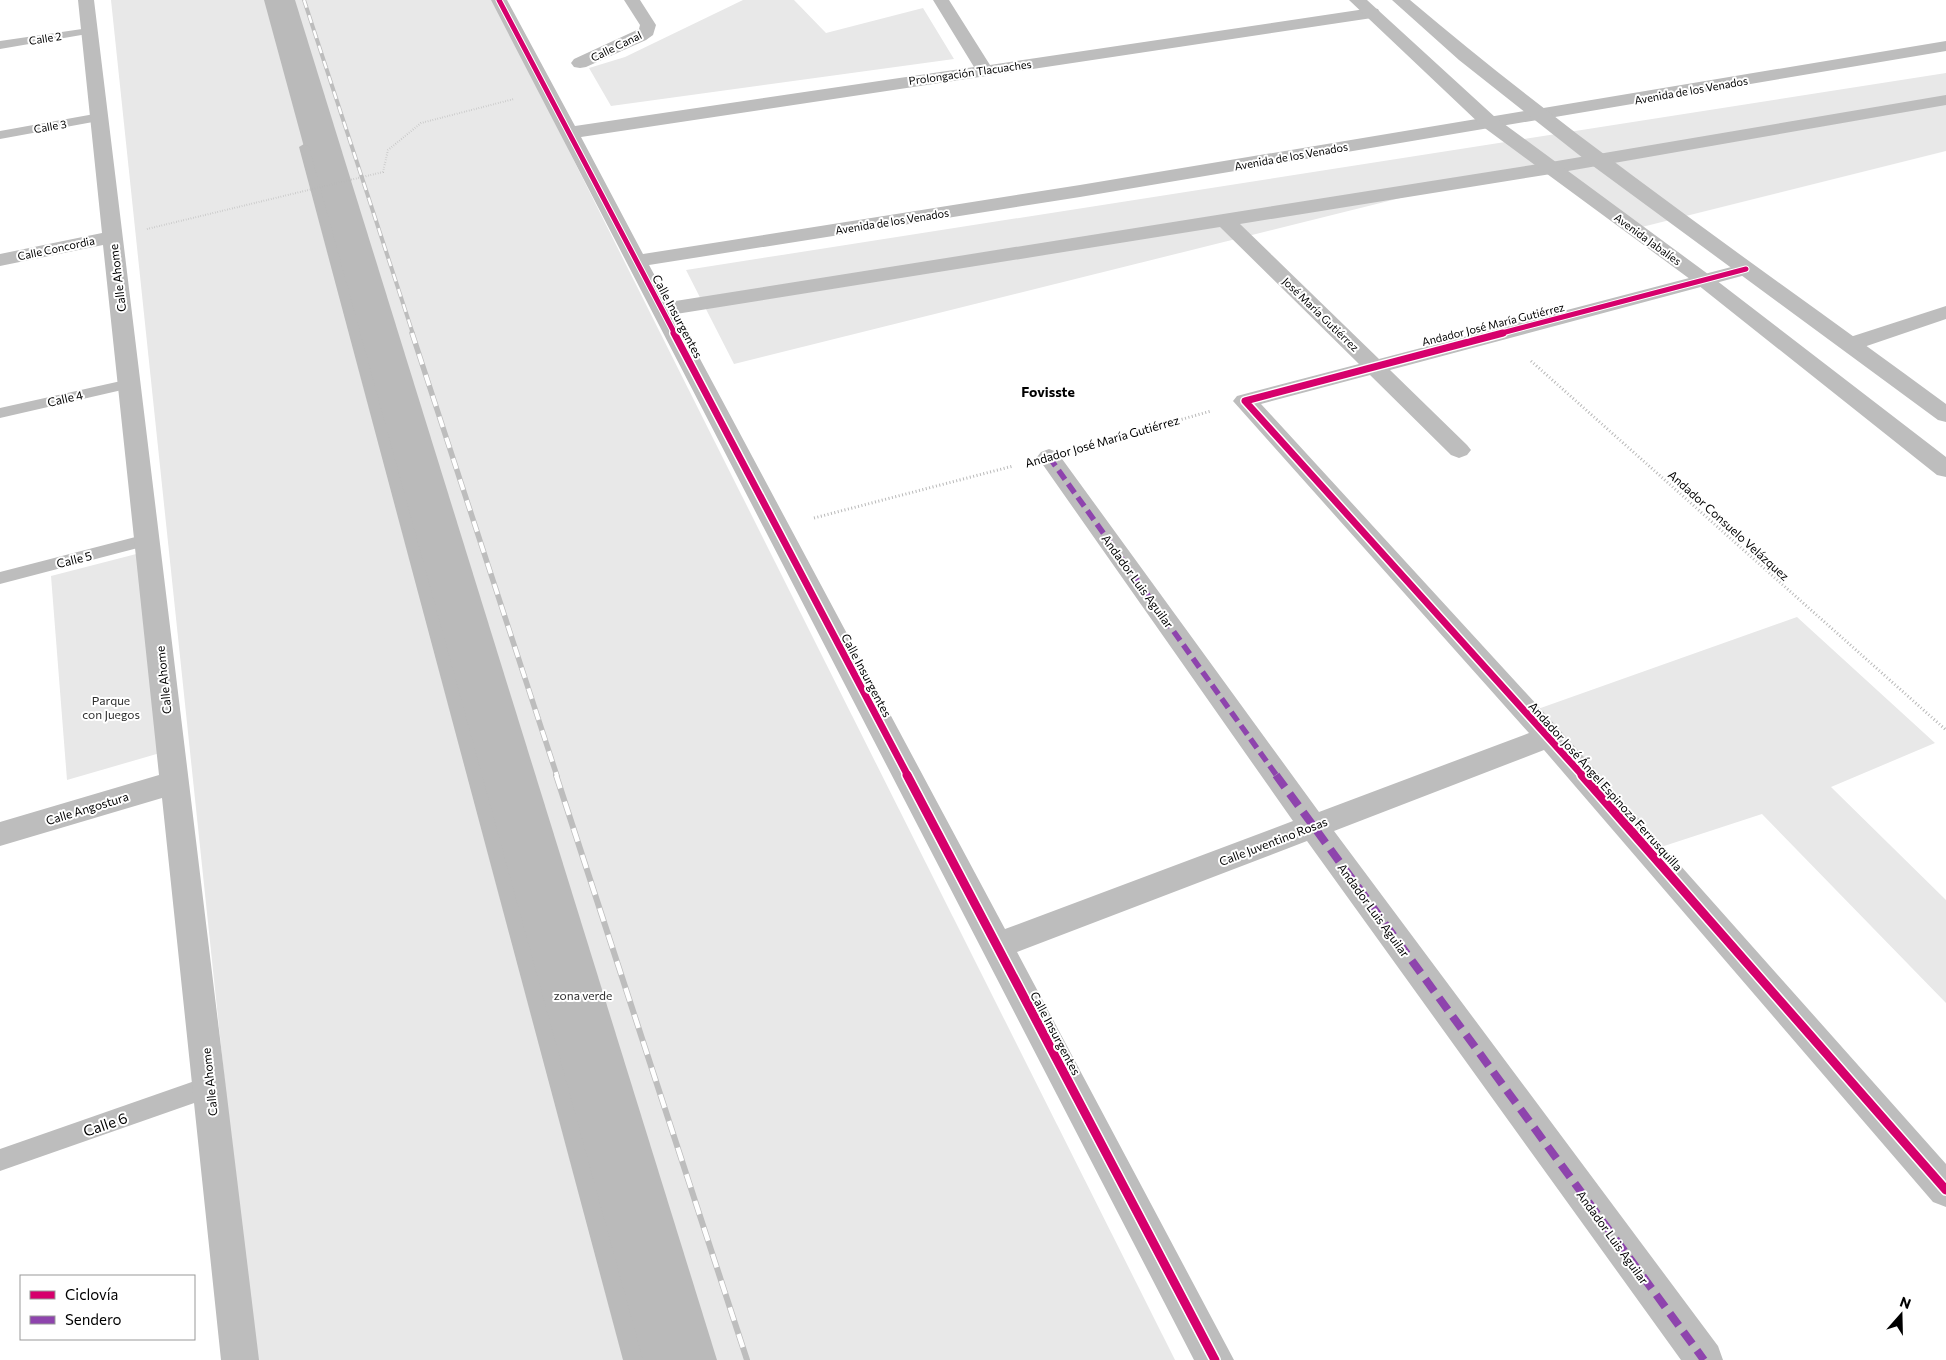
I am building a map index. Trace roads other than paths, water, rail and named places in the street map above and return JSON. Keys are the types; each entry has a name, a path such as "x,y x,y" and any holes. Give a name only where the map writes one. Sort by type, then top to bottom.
{"street":[{"name":"Calle Ahome","path":"86,0 240,1360"},
{"name":"Calle Insurgentes","path":"499,0 1215,1360"},
{"name":"Calle Canal","path":"580,63 640,36 646,31 648,25 632,0"},
{"path":"942,0 985,70"},
{"path":"1400,0 1464,57 1537,116 1852,344 1946,415"},
{"name":"Prolongación Tlacuaches","path":"569,133 985,70 1364,7"},
{"name":"Avenida Jabalíes","path":"1364,7 1489,122 1705,281 1946,469"},
{"name":"Avenida de los Venados","path":"636,261 1080,192 1946,46"},
{"path":"662,310 1551,168 1946,100"},
{"name":"José María Gutiérrez","path":"1225,220 1459,450"},
{"name":"Calle Concordia","path":"0,260 113,237"},
{"name":"Andador José María Gutiérrez","path":"1245,401 1746,269"},
{"path":"1852,344 1946,312"},
{"name":"Andador José Ángel Espinoza Ferrusquilla","path":"1245,401 1549,737 1946,1190"},
{"name":"Andador Luis Aguilar","path":"1049,457 1313,826 1704,1360"},
{"name":"Calle Juventino Rosas","path":"997,946 1549,737"},
{"name":"Calle Angostura","path":"0,834 175,782"}],"lane":[{"name":"Calle 2","path":"0,45 89,31"},
{"name":"Calle 3","path":"0,135 100,117"},
{"name":"Calle 4","path":"0,413 130,384"},
{"name":"Calle 5","path":"0,578 148,540"},
{"name":"Calle 6","path":"0,1160 209,1088"}],"waterway":[{"path":"304,147 633,1360"}],"railway":[{"path":"304,0 413,334"},
{"path":"412,333 557,776"},
{"path":"556,775 747,1360"}],"district":[{"name":"Fovisste","path":"1048,391"}],"park label":[{"name":"Parque con Juegos","path":"111,707"},
{"name":"zona verde","path":"583,995"}]}
